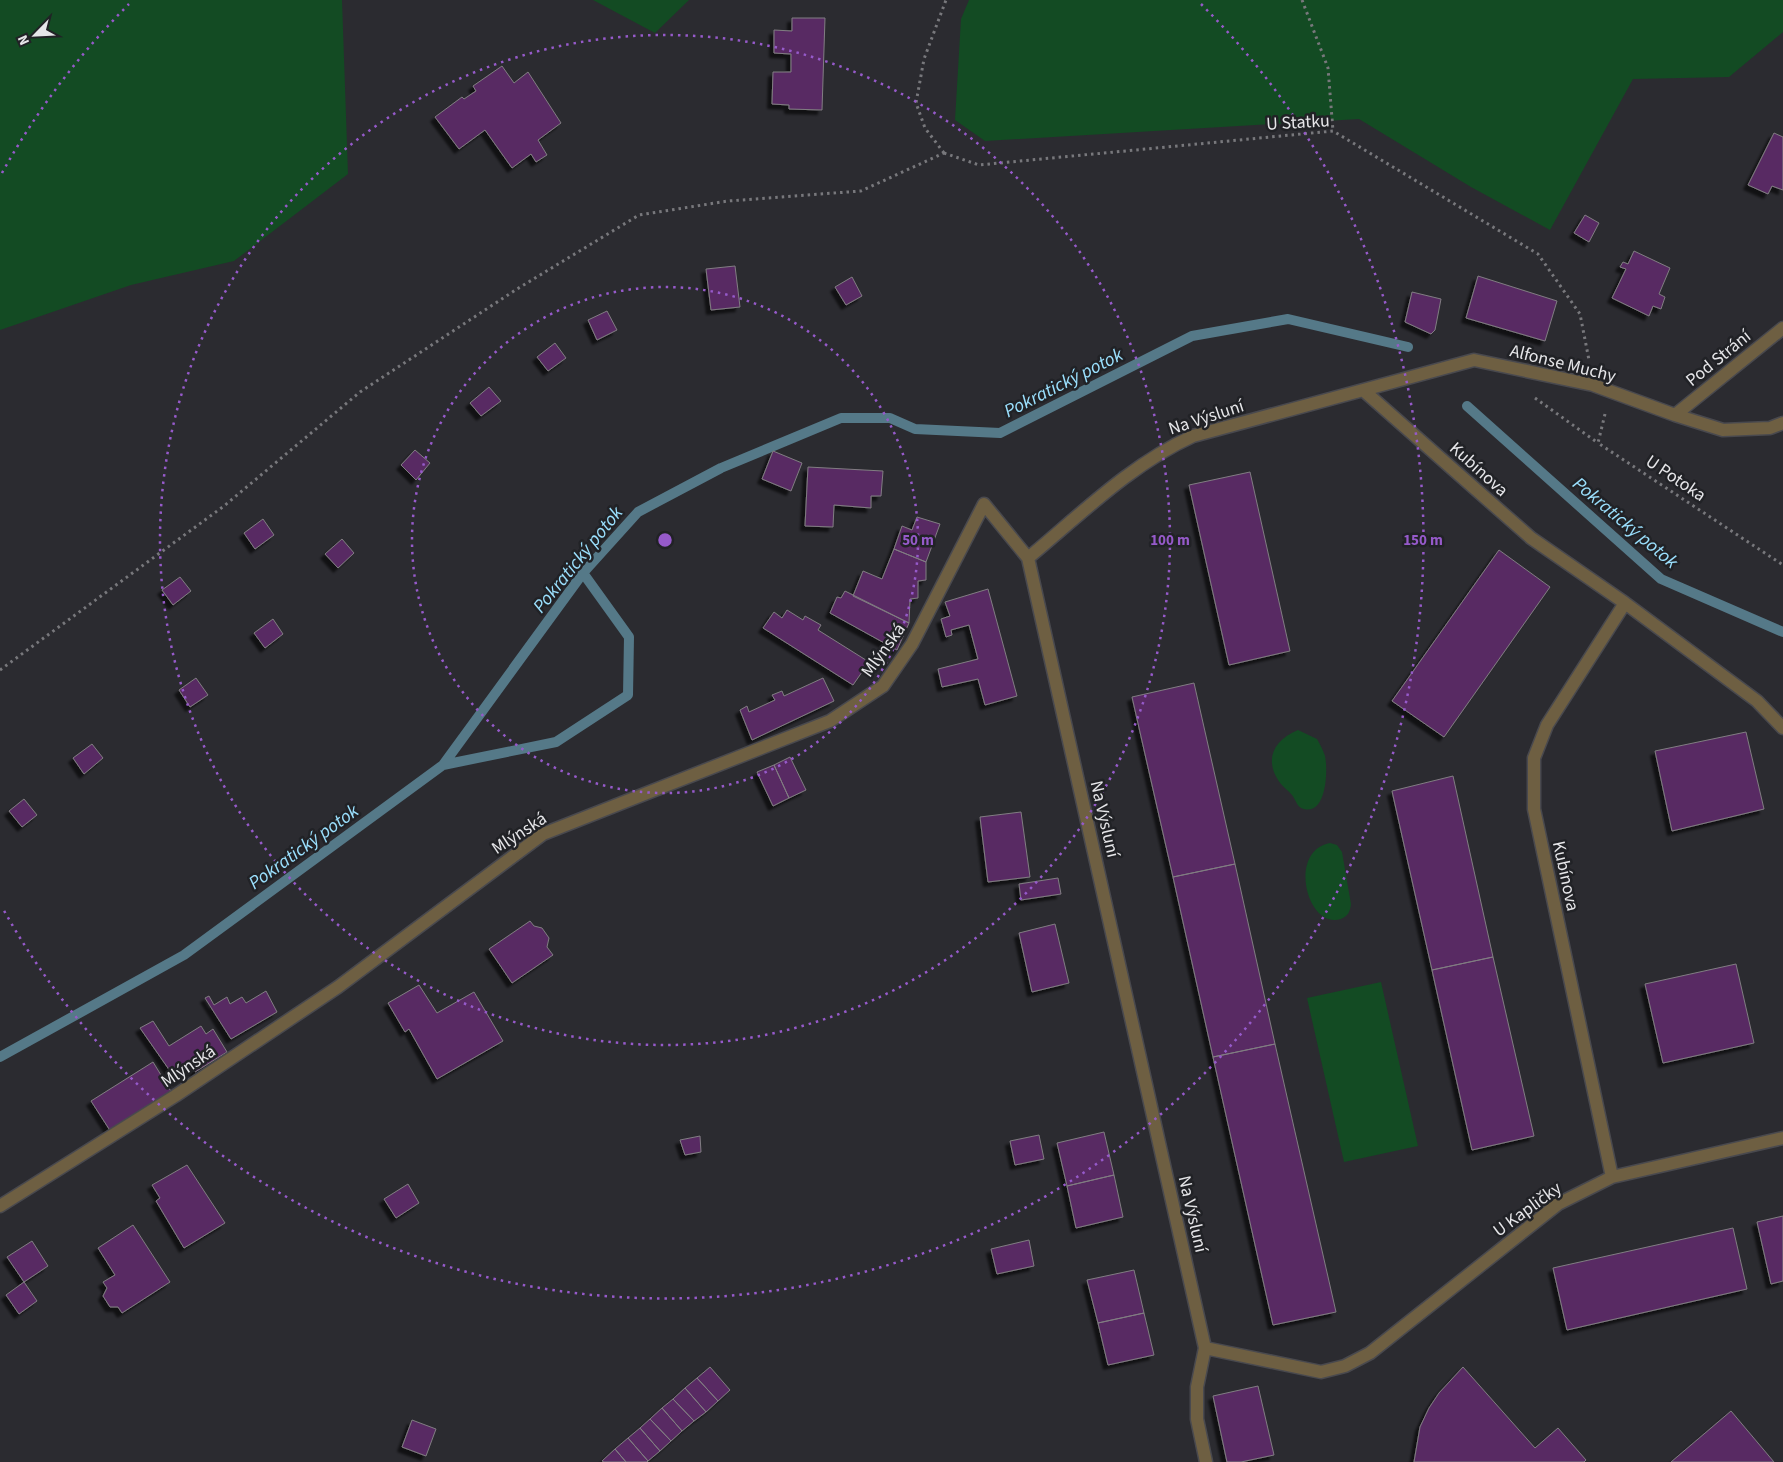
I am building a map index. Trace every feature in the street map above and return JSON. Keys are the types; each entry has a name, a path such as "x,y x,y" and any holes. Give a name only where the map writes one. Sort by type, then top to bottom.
{"street":[{"name":"Pod Strání","path":"1675,416 1783,328"},
{"name":"Alfonse Muchy","path":"1363,390 1474,360 1593,385 1675,416 1723,430 1770,428 1783,423"},
{"name":"Na Výsluní","path":"1206,1462 1197,1419 1197,1387 1205,1348 1028,558 1132,472 1166,448 1193,436 1363,390"},
{"name":"Kubínova","path":"1363,390 1531,538 1625,603 1757,700 1783,728"},
{"name":"Mlýnská","path":"0,1206 175,1096 338,987 543,834 830,721 883,686 912,644 984,504 1028,558"},
{"name":"Kubínova","path":"1612,1177 1534,809 1534,758 1547,725 1625,603"},
{"name":"U Kapličky","path":"1205,1348 1321,1372 1345,1366 1370,1353 1558,1204 1612,1177 1783,1138"}],"path":[{"path":"0,670 224,506 360,392 517,289 639,215 728,201 861,191 944,153 926,128 916,103 924,60 946,0"},
{"path":"1302,0 1328,68 1333,131"},
{"name":"U Statku","path":"944,153 979,165 1333,131 1538,254 1580,314 1593,385"},
{"path":"1598,443 1610,392"},
{"name":"U Potoka","path":"1533,397 1598,443 1783,566"}],"green space":[{"path":"0,0 342,0 348,174 234,261 131,285 0,330"},
{"path":"593,0 689,0 655,33"},
{"path":"969,0 1783,0 1783,32 1729,77 1633,79 1550,230 1471,187 1359,119 985,141 955,120 961,19"},
{"path":"1298,730 1317,739 1325,756 1326,780 1324,790 1322,798 1312,809 1304,809 1298,805 1292,795 1281,784 1273,767 1273,752 1277,745 1289,734"},
{"path":"1330,843 1337,845 1342,852 1351,904 1348,913 1341,919 1329,919 1319,913 1311,902 1307,888 1306,873 1309,860 1317,849"},
{"path":"1381,982 1418,1146 1344,1162 1307,998"}],"building":[{"path":"792,18 825,18 822,110 789,109 789,105 772,104 773,72 791,72 791,54 774,53 774,30 792,31"},
{"path":"502,66 514,83 528,72 561,123 538,140 547,155 536,162 531,154 512,168 485,130 459,149 435,117 462,97 464,99 476,91 473,86"},
{"path":"1774,133 1783,137 1783,190 1772,186 1768,194 1748,185"},
{"path":"1585,215 1599,223 1589,242 1574,233"},
{"path":"1634,251 1670,268 1659,294 1665,297 1661,309 1653,306 1649,316 1612,298 1626,269 1620,267 1623,262 1628,264"},
{"path":"735,266 740,307 711,310 706,269"},
{"path":"1478,276 1557,301 1545,341 1466,318"},
{"path":"852,277 862,296 846,305 835,287"},
{"path":"1412,292 1441,299 1435,330 1431,334 1405,322"},
{"path":"607,311 617,330 597,340 588,320"},
{"path":"555,343 566,358 548,371 537,357"},
{"path":"489,387 501,401 481,416 470,403"},
{"path":"415,450 430,463 416,480 401,465"},
{"path":"773,451 802,463 791,491 762,479"},
{"path":"808,467 883,471 881,496 871,496 871,508 834,505 833,527 805,526"},
{"path":"1250,472 1290,651 1229,665 1189,485"},
{"path":"917,517 940,524 926,562 894,549 902,526 912,530"},
{"path":"263,519 274,535 255,549 244,533"},
{"path":"342,539 354,553 338,568 325,554"},
{"path":"894,549 926,562 926,580 918,581 918,598 910,599 909,623 853,596 863,571 882,579"},
{"path":"1499,550 1550,587 1444,737 1392,701"},
{"path":"180,577 191,591 173,605 162,590"},
{"path":"988,589 1017,696 985,705 978,679 942,687 938,669 978,659 969,625 951,630 952,635 946,637 941,619 950,616 945,602"},
{"path":"845,591 909,623 897,650 830,613 837,597 841,598"},
{"path":"787,610 803,620 805,616 821,625 818,630 869,662 853,685 763,628 774,612 782,618"},
{"path":"273,619 283,634 265,648 254,633"},
{"path":"196,678 208,695 190,707 179,690"},
{"path":"823,678 834,701 752,740 740,710 747,706 749,712 775,700 772,695 782,691 784,696"},
{"path":"1194,683 1235,864 1173,877 1132,697"},
{"path":"1746,732 1764,809 1672,831 1655,751"},
{"path":"92,744 103,758 84,774 73,758"},
{"path":"790,757 806,790 789,798 774,765"},
{"path":"774,765 789,798 773,806 757,772"},
{"path":"1453,776 1493,957 1432,970 1392,791"},
{"path":"24,799 37,815 22,827 9,811"},
{"path":"1021,812 1030,877 988,882 980,817"},
{"path":"1235,864 1275,1044 1213,1057 1173,877"},
{"path":"1058,878 1061,894 1021,900 1019,884"},
{"path":"530,921 534,926 542,928 549,938 547,947 553,955 512,983 489,949"},
{"path":"1055,924 1069,983 1032,992 1019,933"},
{"path":"1493,957 1534,1136 1472,1150 1432,970"},
{"path":"1736,964 1754,1043 1663,1063 1645,984"},
{"path":"419,985 437,1013 474,992 503,1041 437,1079 409,1029 405,1032 388,1003"},
{"path":"266,991 277,1012 231,1039 205,998 209,996 214,1005 227,997 230,1004 242,997 246,1003"},
{"path":"153,1021 169,1046 201,1026 206,1034 213,1029 227,1052 195,1072 194,1069 177,1081 140,1028"},
{"path":"1275,1044 1336,1312 1273,1325 1213,1057"},
{"path":"153,1062 172,1093 111,1132 91,1101"},
{"path":"1104,1132 1114,1175 1067,1186 1057,1143"},
{"path":"1039,1135 1044,1159 1015,1165 1010,1141"},
{"path":"700,1136 701,1152 685,1155 680,1140"},
{"path":"187,1165 225,1223 184,1248 156,1201 160,1198 152,1185"},
{"path":"1114,1175 1123,1217 1076,1228 1067,1186"},
{"path":"408,1184 419,1203 396,1218 384,1199"},
{"path":"1783,1216 1783,1281 1771,1284 1757,1222"},
{"path":"133,1225 170,1282 122,1313 118,1307 110,1307 103,1296 107,1288 103,1282 115,1275 98,1248"},
{"path":"1733,1228 1747,1289 1567,1330 1553,1268"},
{"path":"1029,1240 1034,1266 997,1274 991,1249"},
{"path":"32,1241 48,1266 24,1282 7,1257"},
{"path":"1134,1270 1144,1313 1098,1323 1087,1280"},
{"path":"24,1282 37,1301 19,1314 6,1295"},
{"path":"1144,1313 1154,1355 1108,1365 1098,1323"},
{"path":"710,1367 730,1390 718,1401 697,1378"},
{"path":"1463,1367 1535,1448 1558,1428 1586,1460 1584,1462 1414,1462 1420,1427 1429,1408 1439,1393"},
{"path":"697,1378 718,1401 706,1412 685,1388"},
{"path":"1258,1386 1274,1455 1241,1462 1227,1462 1213,1396"},
{"path":"685,1388 706,1412 694,1421 673,1399"},
{"path":"673,1399 694,1421 682,1431 662,1408"},
{"path":"662,1408 682,1431 671,1441 650,1419"},
{"path":"1731,1411 1774,1462 1671,1462"},
{"path":"650,1419 671,1441 660,1451 640,1428"},
{"path":"412,1420 436,1429 426,1456 402,1447"},
{"path":"640,1428 660,1451 648,1461 628,1438"},
{"path":"628,1438 647,1462 626,1462 615,1449"},
{"path":"615,1449 626,1462 602,1461"}],"waterway":[{"name":"Pokratický potok","path":"0,1057 184,955 443,765 583,573 638,512 721,468 841,418 890,418 915,429 1000,433 1192,336 1288,319 1408,347"},
{"name":"Pokratický potok","path":"1467,406 1661,579 1783,632"},
{"path":"443,765 556,742 628,695 629,637 583,573"}]}
